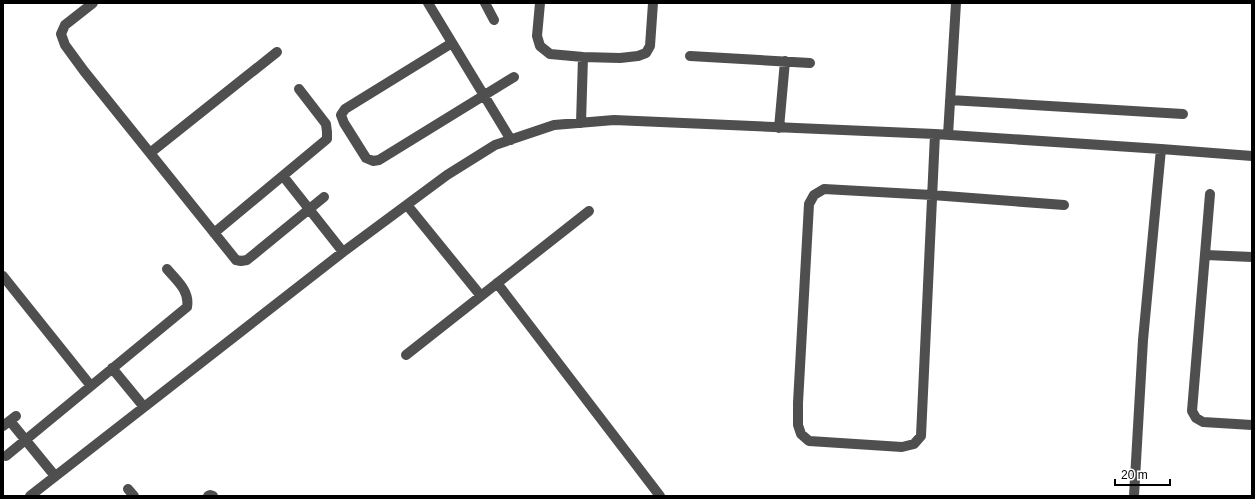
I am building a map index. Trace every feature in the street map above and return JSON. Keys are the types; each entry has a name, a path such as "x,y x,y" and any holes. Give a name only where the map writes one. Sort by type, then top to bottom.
{"street":[{"path":"93,3 66,25 61,34 65,45 84,71 236,260 247,260 324,197"},
{"path":"485,3 494,20"},
{"path":"540,3 537,36 540,46 550,54 583,58 632,57 646,52 650,46 653,3"},
{"path":"948,135 956,3"},
{"path":"430,4 511,140"},
{"path":"452,43 345,108 342,115 344,123 366,158 373,161 380,160 514,77"},
{"path":"150,153 277,52"},
{"path":"690,56 810,63"},
{"path":"581,122 583,58"},
{"path":"779,128 784,61"},
{"path":"214,233 327,139 326,124 299,89"},
{"path":"950,100 1183,114"},
{"path":"30,496 343,252 447,175 496,145 554,125 614,120 935,134 1252,156"},
{"path":"935,134 932,195 921,436 914,444 902,447 808,441 801,434 798,425 798,403 809,204 814,196 824,189 932,195 1064,205"},
{"path":"1134,496 1143,340 1161,149"},
{"path":"283,176 343,252"},
{"path":"1210,194 1192,411 1196,418 1203,422 1252,425"},
{"path":"407,205 481,296"},
{"path":"406,355 589,211"},
{"path":"1206,255 1252,257"},
{"path":"6,456 187,308 188,300 186,292 167,269"},
{"path":"3,276 91,386"},
{"path":"497,283 660,496"},
{"path":"112,368 144,407"},
{"path":"10,421 55,476"},
{"path":"208,496 213,496"}]}
